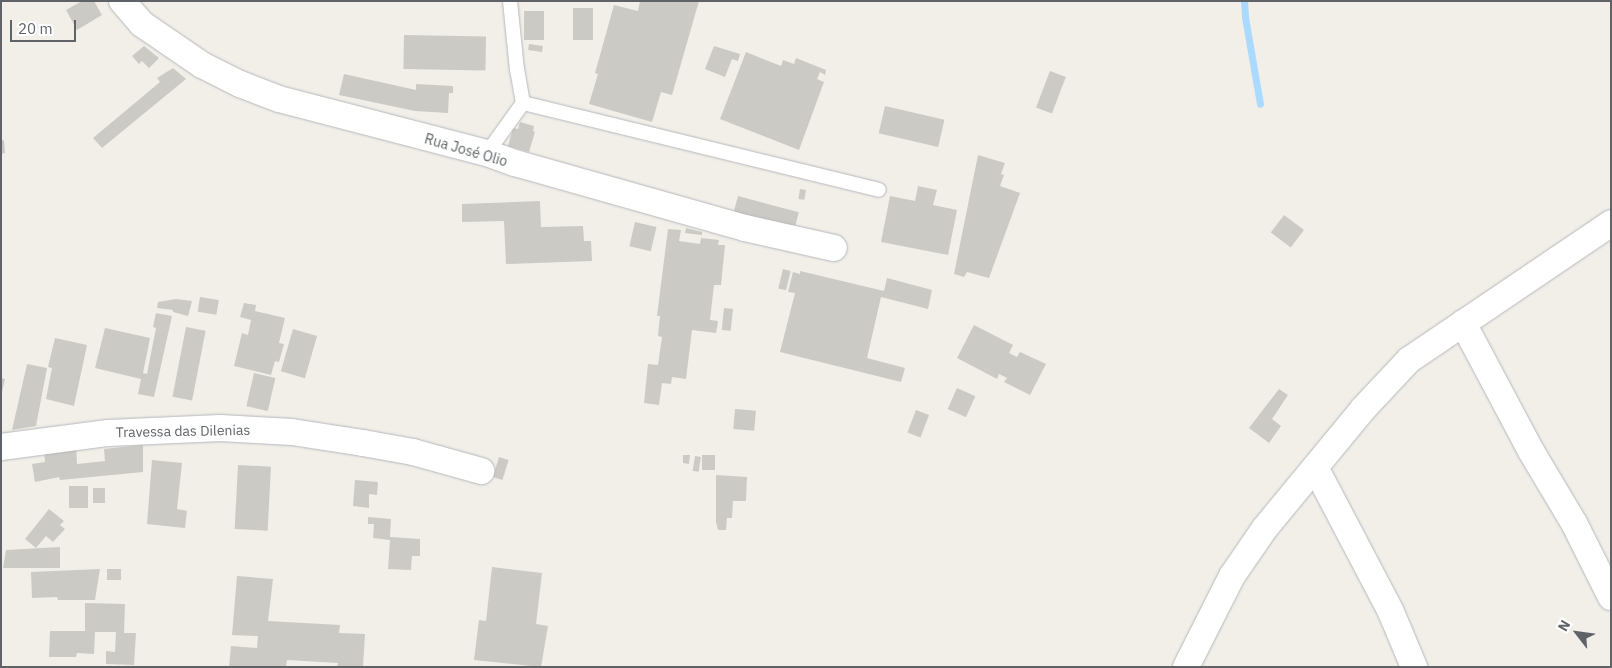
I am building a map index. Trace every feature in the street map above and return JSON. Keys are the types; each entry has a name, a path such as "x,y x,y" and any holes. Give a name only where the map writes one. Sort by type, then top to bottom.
{"street":[{"name":"Rua José Olio","path":"122,1 142,24 202,65 240,84 279,99 486,153 745,228 834,248"},
{"path":"1186,667 1232,576 1265,528 1316,469 1363,409 1410,360 1611,223"},
{"path":"1463,323 1532,451 1574,523 1611,597"},
{"name":"Travessa das Dilenias","path":"1,447 108,433 220,428 292,432 363,443 413,452 481,471"},
{"path":"1316,469 1391,612 1414,667"}],"lane":[{"path":"486,153 523,104 510,1"},
{"path":"523,104 879,190"}],"building":[{"path":"82,1 94,1 102,15 77,30 66,10"},
{"path":"640,1 699,1 672,95 661,92 652,122 589,104 598,74 595,73 614,5 638,11"},
{"path":"573,8 593,8 593,40 573,40"},
{"path":"524,11 544,11 544,40 524,40"},
{"path":"404,35 486,36 485,70 403,69"},
{"path":"529,44 543,46 542,52 528,50"},
{"path":"144,46 159,58 149,68 142,61 139,64 132,56"},
{"path":"714,46 740,54 738,61 732,59 725,77 705,69"},
{"path":"746,52 781,66 783,60 794,64 796,58 826,70 825,75 820,72 817,79 824,82 799,150 720,119"},
{"path":"173,68 186,79 102,148 93,138 160,82 157,78"},
{"path":"1050,71 1066,77 1052,114 1036,107"},
{"path":"344,74 416,90 416,84 453,86 453,93 449,93 448,113 415,111 339,95"},
{"path":"885,106 944,120 938,147 879,133"},
{"path":"520,122 534,126 533,131 535,132 529,152 508,146 513,128 518,129"},
{"path":"4,140 5,153 1,154 1,141"},
{"path":"978,155 1005,163 1001,174 1004,175 1000,186 1020,193 989,278 967,272 964,277 954,274"},
{"path":"918,186 937,190 933,205 957,210 948,255 881,242 890,196 915,201"},
{"path":"800,189 806,190 804,200 798,199"},
{"path":"738,196 799,212 793,235 732,218"},
{"path":"540,201 541,227 583,226 584,241 591,241 592,261 506,264 504,221 462,222 462,204"},
{"path":"1284,215 1304,230 1291,248 1271,233"},
{"path":"635,222 656,227 651,251 629,246"},
{"path":"686,228 702,232 702,235 685,233"},
{"path":"668,229 681,230 679,241 700,244 701,238 719,240 718,245 725,245 721,285 714,285 710,320 718,321 716,333 692,330 686,379 672,377 671,384 662,383 659,405 644,403 648,364 658,365 662,337 658,336 660,316 657,316"},
{"path":"783,269 791,271 786,290 778,288"},
{"path":"800,271 884,291 887,278 932,290 928,309 881,297 867,358 905,368 901,382 780,352 795,293 788,292 793,272 800,274"},
{"path":"200,297 219,300 216,315 198,312"},
{"path":"176,299 192,301 188,316 173,312 173,310 157,308 158,302"},
{"path":"244,303 256,305 255,311 285,318 279,343 284,344 279,362 275,361 271,375 234,366 242,333 248,335 251,320 240,317"},
{"path":"724,308 733,309 731,331 722,330"},
{"path":"156,313 172,316 154,397 138,394 141,379 95,368 105,328 150,338 143,373 147,374 156,328 153,327"},
{"path":"974,325 1013,345 1009,353 1017,357 1020,352 1046,364 1030,395 1004,382 1007,378 999,374 997,379 957,358"},
{"path":"186,327 206,331 192,401 172,397"},
{"path":"293,329 317,336 305,378 281,371"},
{"path":"55,338 87,345 74,406 46,399 52,368 48,367"},
{"path":"27,364 47,368 36,426 12,430"},
{"path":"254,373 275,378 268,411 246,406"},
{"path":"1,378 5,379 2,392 1,392"},
{"path":"957,388 975,396 966,417 948,409"},
{"path":"1279,389 1288,395 1272,419 1281,426 1269,443 1249,428"},
{"path":"735,409 756,411 754,431 733,429"},
{"path":"916,410 929,415 920,437 907,432"},
{"path":"76,445 77,464 105,461 104,449 143,445 143,472 60,480 59,477 35,482 32,464 45,462 44,449"},
{"path":"683,455 690,455 689,464 683,463"},
{"path":"702,455 715,455 715,470 702,470"},
{"path":"695,456 701,457 699,472 693,471"},
{"path":"499,457 509,460 502,480 493,477"},
{"path":"152,460 182,463 177,509 187,511 185,528 147,524"},
{"path":"238,465 271,467 268,531 235,529"},
{"path":"716,475 747,477 746,501 733,501 732,518 727,518 726,530 718,530 716,522"},
{"path":"355,480 378,482 377,495 369,494 369,508 353,506"},
{"path":"69,486 88,486 88,508 69,508"},
{"path":"93,488 105,488 105,503 93,503"},
{"path":"49,509 64,521 60,525 65,529 53,542 46,536 36,548 25,539"},
{"path":"368,517 391,519 390,537 420,539 420,556 412,556 411,570 388,569 390,540 373,538 374,524 368,524"},
{"path":"60,547 60,568 3,568 6,550"},
{"path":"492,567 542,573 536,624 548,626 541,667 474,660 479,620 486,621"},
{"path":"100,569 95,600 58,600 57,597 32,598 31,572"},
{"path":"107,569 121,569 121,580 107,580"},
{"path":"237,576 273,579 268,621 340,625 339,633 365,634 363,667 337,667 338,663 287,660 286,667 229,667 231,646 257,648 258,636 232,635"},
{"path":"85,603 125,604 124,633 136,633 134,665 106,664 106,651 115,652 116,632 95,632 94,654 77,653 76,657 49,657 50,631 85,631"}],"waterway":[{"path":"1244,1 1260,104"}]}
